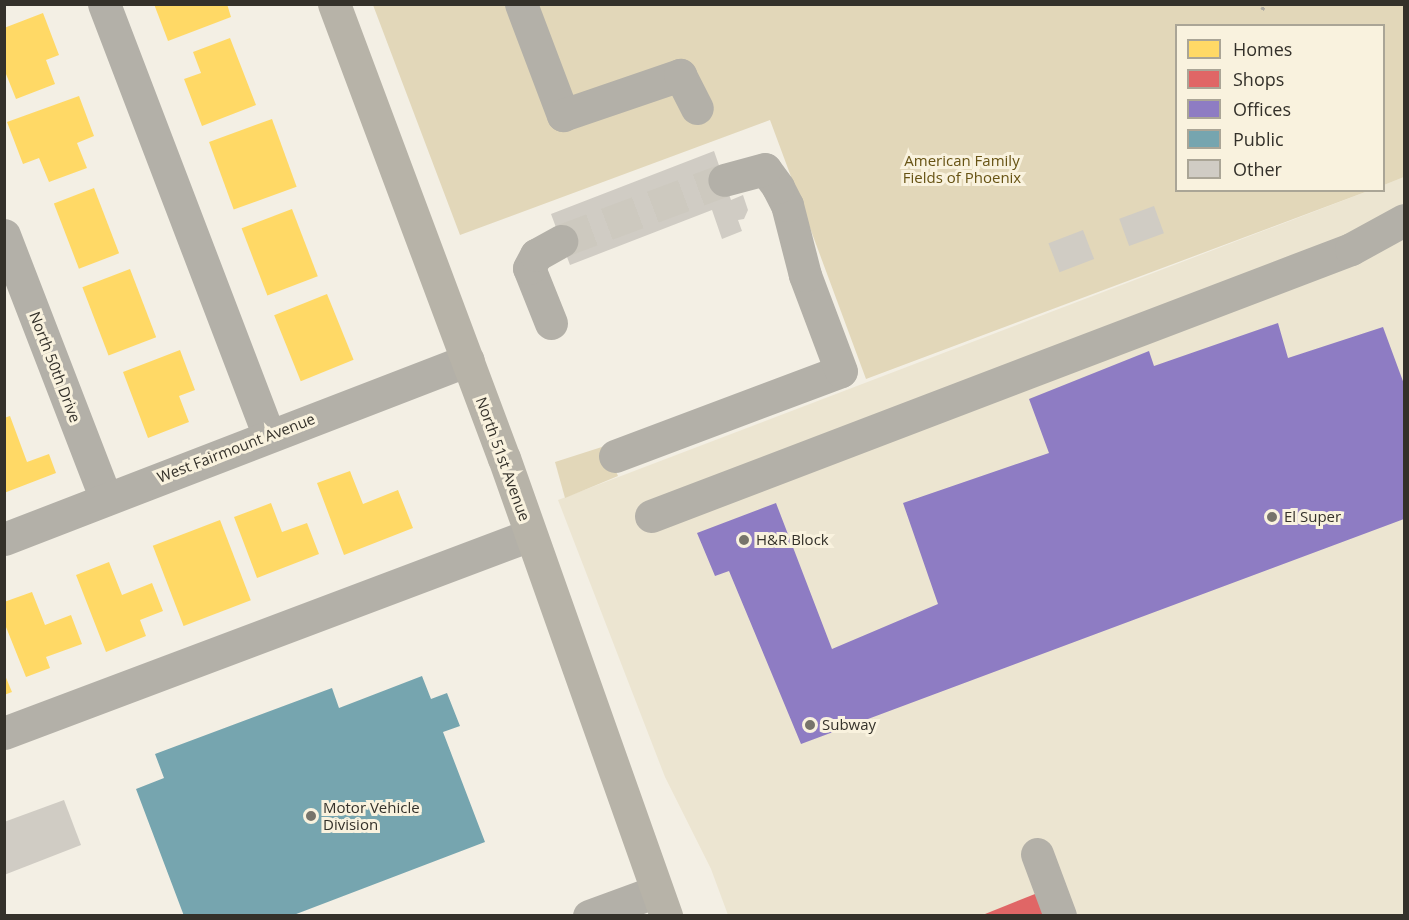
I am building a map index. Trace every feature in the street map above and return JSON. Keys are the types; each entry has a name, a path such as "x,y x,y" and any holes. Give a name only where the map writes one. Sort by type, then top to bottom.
{"main road":[{"name":"North 51st Avenue","path":"334,4 468,360 661,903"}],"street":[{"path":"104,4 269,435"},
{"path":"521,4 563,115 680,75 697,108"},
{"path":"615,456 842,371 805,275 787,206 778,187 765,169 724,180"},
{"path":"651,516 1351,249 1404,220"},
{"name":"North 50th Drive","path":"4,235 106,499"},
{"path":"551,323 529,268 536,255 561,242"},
{"name":"West Fairmount Avenue","path":"4,539 468,360"},
{"path":"4,733 530,535"},
{"path":"1037,854 1060,915"},
{"path":"589,915 661,903"}],"path":[{"path":"1262,10 1266,4"}],"shaded area":[{"path":"1404,177 1404,915 728,915 711,869 665,777 558,500 1365,192 1385,192 1385,185"}],"green space":[{"name":"American Family Fields of Phoenix","path":"373,5 1404,5 1404,177 1385,185 1385,24 1175,24 1175,192 1365,192 866,379 770,120 460,235"},
{"path":"605,446 618,476 565,498 555,462"}],"building: Homes":[{"path":"154,4 227,4 231,17 168,41"},
{"path":"43,13 59,55 46,60 55,84 16,99 4,69 4,28"},
{"path":"230,38 256,105 202,126 184,79 201,73 193,52"},
{"path":"79,96 94,136 77,143 87,168 49,182 39,158 23,164 7,122"},
{"path":"272,119 297,187 234,210 209,142"},
{"path":"94,188 119,253 79,269 54,203"},
{"path":"292,209 318,276 267,296 242,228"},
{"path":"130,269 156,337 109,355 82,287"},
{"path":"327,294 354,360 301,381 274,315"},
{"path":"180,350 195,390 179,396 189,422 148,438 123,372"},
{"path":"10,416 27,462 49,454 56,473 4,493 4,418"},
{"path":"350,471 363,504 398,490 413,528 344,555 317,483"},
{"path":"271,503 282,532 307,523 319,554 257,578 234,517"},
{"path":"220,520 251,600 184,626 153,546"},
{"path":"109,562 122,595 152,583 163,611 140,620 146,636 106,652 76,575"},
{"path":"32,592 45,625 71,615 82,644 46,657 50,668 26,677 4,622 4,602"},
{"path":"4,673 12,692 4,695"}],"building: Shops":[{"path":"1035,894 1072,916 980,916"}],"building: Offices":[{"path":"1278,323 1288,358 1383,327 1404,384 1404,519 801,744 729,571 715,576 697,533 776,503 832,649 938,604 903,503 1049,453 1029,399 1149,351 1154,366"}],"building: Public":[{"name":"Motor Vehicle Division","path":"422,676 431,699 447,693 460,726 443,732 485,842 291,916 184,916 136,789 164,778 155,754 332,688 339,708"}],"building: Other":[{"path":"714,151 731,200 743,195 748,210 744,219 738,220 742,231 722,239 712,210 570,265 551,214"},
{"path":"1154,206 1164,233 1129,246 1119,219"},
{"path":"1083,230 1094,259 1060,272 1048,243"},
{"path":"64,800 81,845 4,875 4,822"}],"tunnel":[{"path":"561,241 724,180"}],"place":[{"name":"El Super","path":"1272,517"},
{"name":"H&R Block","path":"744,540"},
{"name":"Subway","path":"810,725"},
{"name":"Motor Vehicle Division","path":"311,816"}]}
